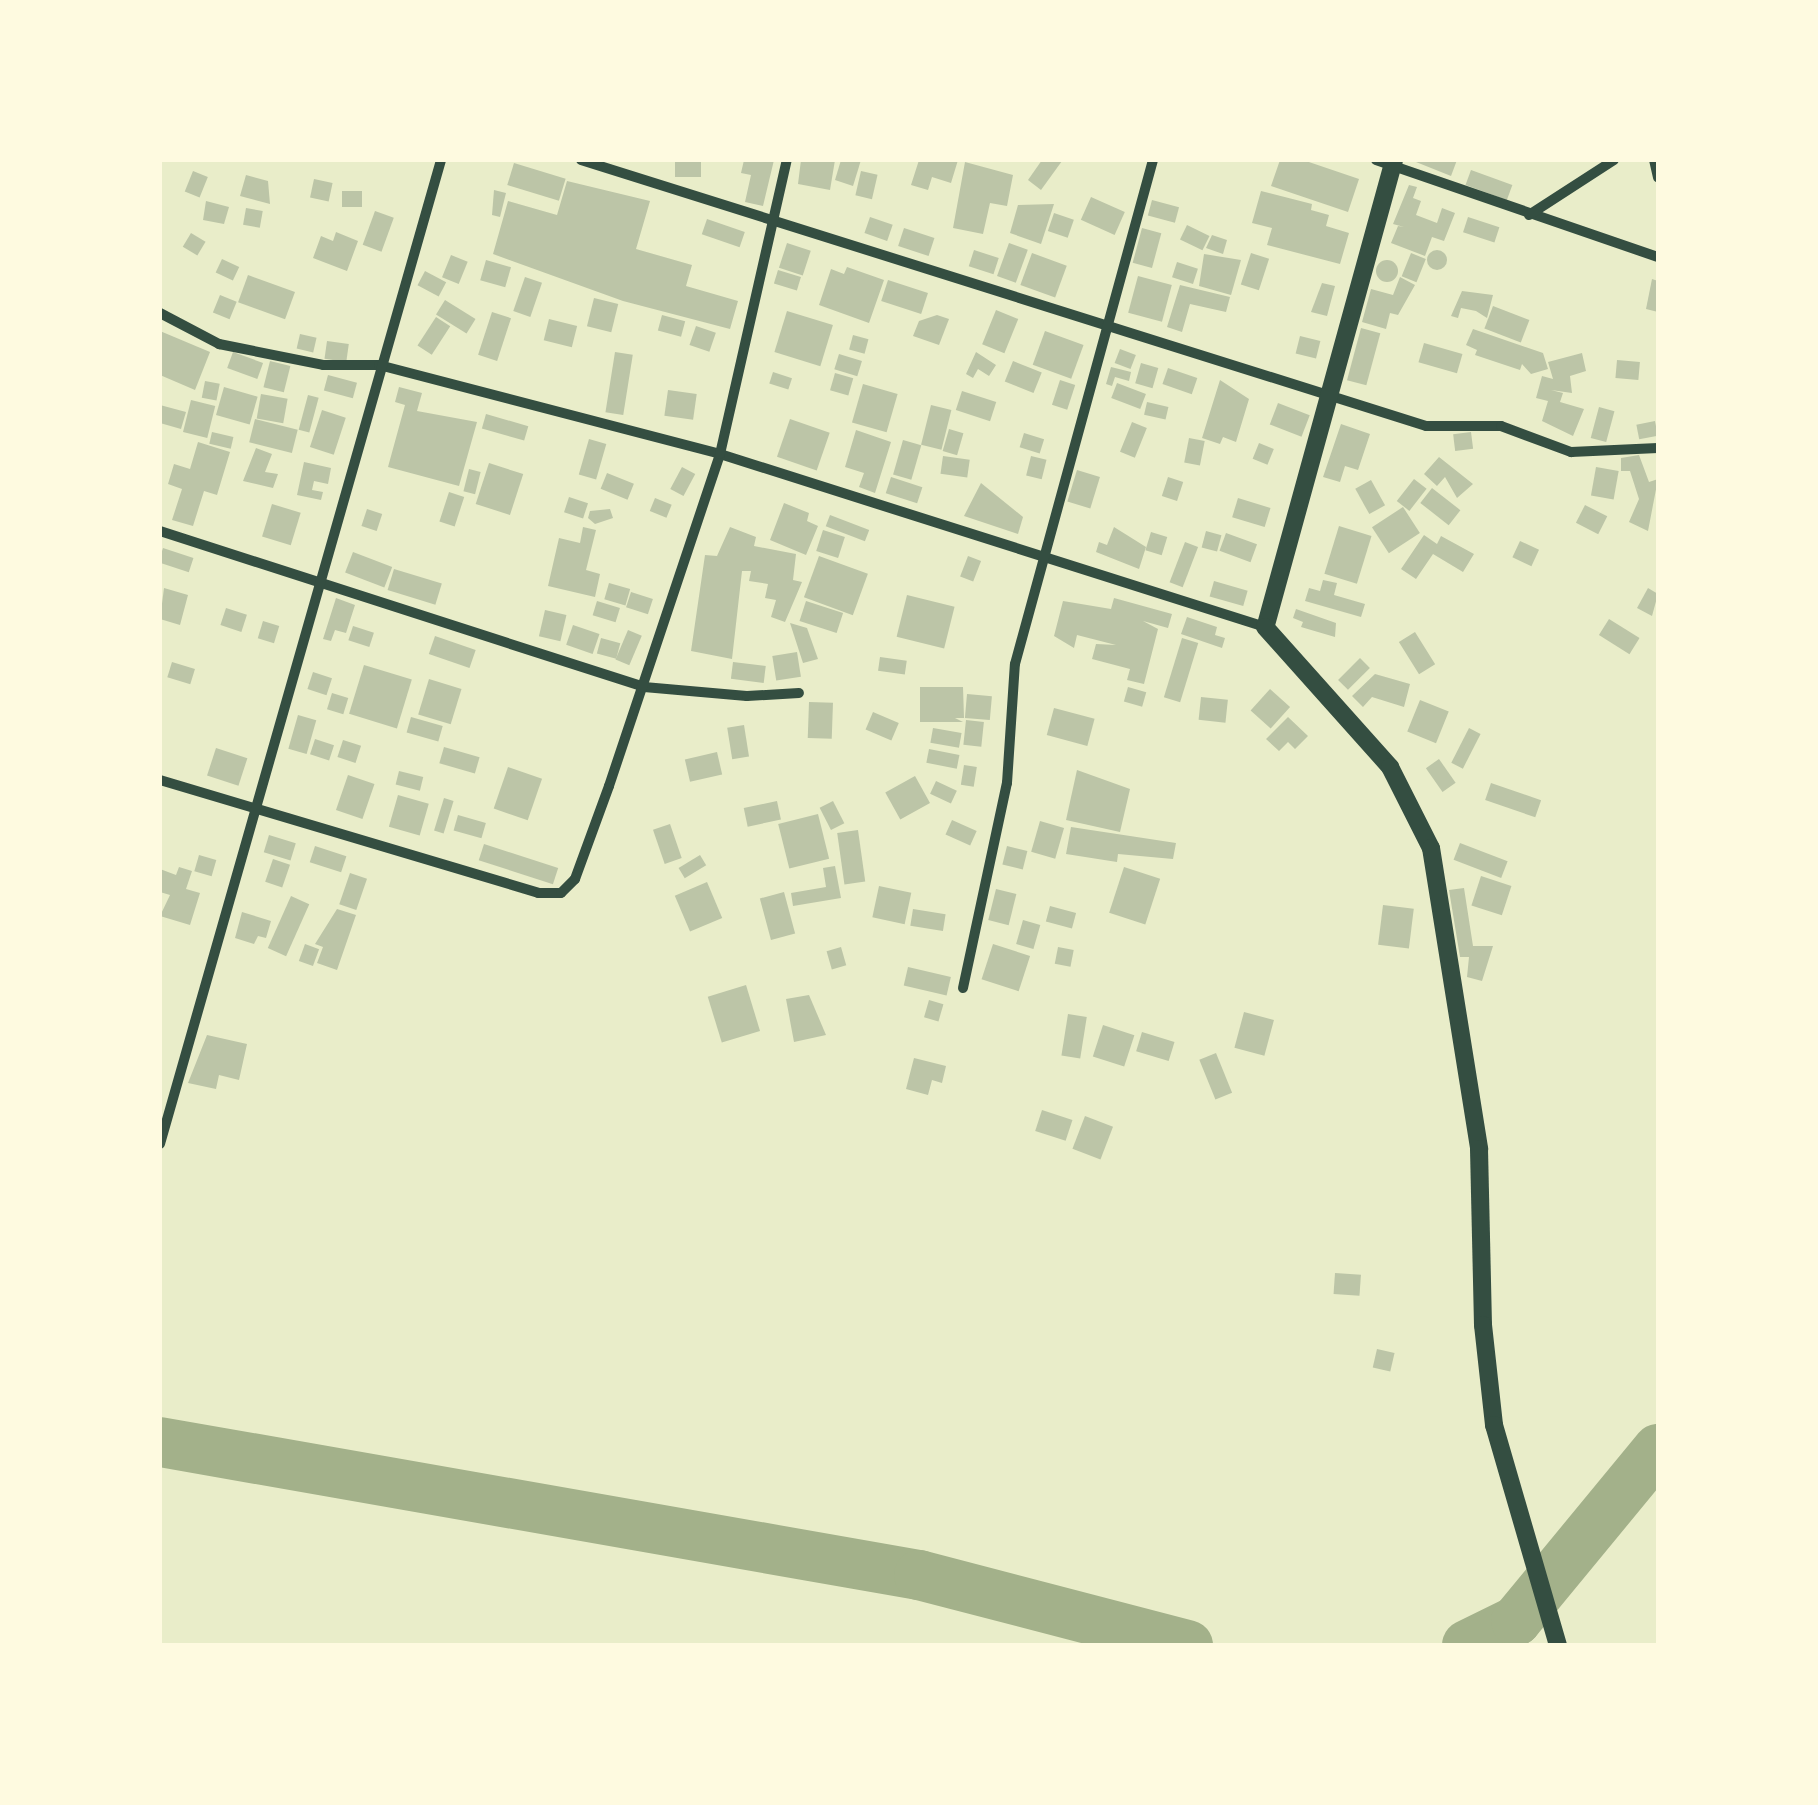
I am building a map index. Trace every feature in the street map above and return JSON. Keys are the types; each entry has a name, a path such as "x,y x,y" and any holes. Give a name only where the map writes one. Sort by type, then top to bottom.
{"main road":[{"path":"1388,162 1265,627 1390,767 1430,848 1479,1149 1483,1325 1494,1425 1558,1645"}],"street":[{"path":"160,1144 260,810 379,365 441,160"},
{"path":"582,160 1105,330 1426,426 1501,426 1571,452 1658,448"},
{"path":"160,780 538,893 561,893 574,879 644,687 720,454 787,160"},
{"path":"963,988 1007,783 1015,664 1040,559 1153,160"},
{"path":"1529,215 1614,160"},
{"path":"1654,160 1658,178"},
{"path":"1388,162 1529,215 1658,257"},
{"path":"160,313 219,344 322,365 379,365 720,454 1040,559 1265,627"},
{"path":"160,531 320,578 644,687 747,696 799,693"}],"building":[{"path":"675,160 701,160 701,177 675,177"},
{"path":"744,160 774,160 763,206 745,202 751,175 741,173"},
{"path":"801,160 835,160 830,190 798,184"},
{"path":"841,160 861,160 853,186 835,180"},
{"path":"919,160 958,160 951,183 932,177 928,190 911,185"},
{"path":"1042,160 1062,161 1041,190 1028,180"},
{"path":"1280,160 1303,160 1359,179 1348,212 1271,186"},
{"path":"1411,160 1457,160 1451,176"},
{"path":"965,162 1013,175 1007,206 990,203 983,234 953,228"},
{"path":"514,163 566,179 559,201 507,185"},
{"path":"1471,170 1512,185 1507,200 1466,185"},
{"path":"193,171 208,177 200,197 185,191"},
{"path":"861,171 878,175 872,199 855,195"},
{"path":"246,175 268,181 270,204 240,196"},
{"path":"314,179 333,183 329,202 310,198"},
{"path":"567,181 650,201 636,249 692,265 686,286 738,301 730,329 623,301 493,254 508,201 557,215"},
{"path":"1409,185 1417,187 1413,198 1421,201 1416,215 1437,223 1442,208 1455,213 1444,241 1432,237 1425,256 1391,243 1398,226 1404,227 1393,224"},
{"path":"494,190 506,193 500,217 492,215"},
{"path":"342,191 362,191 362,207 342,207"},
{"path":"1261,191 1312,204 1311,210 1329,215 1326,226 1349,233 1340,264 1267,245 1272,228 1252,223"},
{"path":"1091,197 1125,212 1115,235 1081,220"},
{"path":"1152,200 1179,207 1175,223 1148,215"},
{"path":"206,201 229,207 224,224 203,220"},
{"path":"1054,204 1041,244 1010,233 1018,205"},
{"path":"246,208 263,211 260,228 243,225"},
{"path":"375,211 394,218 381,252 363,245"},
{"path":"1054,213 1074,220 1068,238 1048,231"},
{"path":"870,217 893,225 887,241 864,233"},
{"path":"1468,217 1499,227 1494,242 1463,232"},
{"path":"707,219 745,232 740,247 702,234"},
{"path":"1187,225 1209,236 1202,250 1180,239"},
{"path":"904,228 934,238 929,256 898,246"},
{"path":"1142,228 1161,233 1152,268 1133,263"},
{"path":"336,232 358,241 347,271 313,258 321,236 333,241"},
{"path":"191,233 206,242 197,255 183,247"},
{"path":"1212,235 1227,240 1223,254 1206,248"},
{"path":"787,243 811,251 803,275 779,268"},
{"path":"1009,243 1028,250 1016,283 997,276"},
{"path":"974,250 999,258 993,274 969,266"},
{"path":"1437,250 1447,260 1437,270 1427,260"},
{"path":"1032,253 1067,266 1055,298 1020,285"},
{"path":"1251,253 1269,259 1259,290 1241,284"},
{"path":"1411,253 1426,259 1416,282 1402,276"},
{"path":"1204,254 1241,260 1231,295 1199,286"},
{"path":"451,255 468,262 459,284 442,277"},
{"path":"222,259 239,267 233,281 216,273"},
{"path":"486,260 511,267 505,287 480,280"},
{"path":"1387,260 1398,271 1387,282 1376,271"},
{"path":"1177,262 1198,269 1193,284 1172,277"},
{"path":"847,267 884,280 869,323 819,305 831,269 844,274"},
{"path":"778,270 801,277 797,290 774,283"},
{"path":"425,271 446,282 439,296 417,285"},
{"path":"248,275 295,292 285,319 238,302"},
{"path":"1138,276 1172,285 1162,322 1128,313"},
{"path":"525,277 542,283 530,317 513,311"},
{"path":"1400,277 1415,285 1398,315 1390,313 1386,329 1362,322 1371,289 1393,295"},
{"path":"1652,279 1658,281 1658,312 1646,309"},
{"path":"888,280 928,293 921,314 881,301"},
{"path":"1322,283 1335,286 1327,316 1311,312"},
{"path":"1180,285 1230,297 1226,312 1190,304 1182,332 1167,327"},
{"path":"1462,291 1493,295 1487,318 1461,308 1458,318 1451,316"},
{"path":"220,295 237,302 230,319 213,313"},
{"path":"594,298 618,304 611,332 587,326"},
{"path":"445,300 476,319 467,333 436,314"},
{"path":"1493,306 1529,320 1521,342 1484,328"},
{"path":"996,310 1018,319 1004,353 982,344"},
{"path":"787,311 833,325 820,366 774,352"},
{"path":"492,312 511,318 497,361 478,355"},
{"path":"662,315 685,321 681,337 658,330"},
{"path":"937,315 949,319 939,345 913,336 919,321"},
{"path":"436,317 450,326 432,355 417,346"},
{"path":"549,319 577,326 572,347 544,340"},
{"path":"696,326 716,333 709,352 689,345"},
{"path":"1361,328 1380,333 1366,385 1347,380"},
{"path":"1473,329 1543,353 1548,369 1531,374 1522,364 1520,370 1475,355 1477,350 1466,345"},
{"path":"160,331 210,352 195,390 160,375"},
{"path":"1045,331 1084,345 1071,379 1033,365"},
{"path":"300,334 317,338 313,352 297,349"},
{"path":"853,335 868,339 865,354 849,349"},
{"path":"1300,336 1320,341 1316,359 1296,353"},
{"path":"327,341 349,344 346,362 324,359"},
{"path":"1424,343 1462,354 1457,373 1418,362"},
{"path":"1120,349 1136,355 1130,369 1115,363"},
{"path":"233,352 263,363 257,379 227,368"},
{"path":"615,352 633,355 623,415 605,412"},
{"path":"976,352 996,365 989,376 978,369 973,378 966,374"},
{"path":"1582,353 1586,371 1570,376 1572,393 1551,390 1563,393 1560,402 1584,409 1573,436 1542,421 1548,401 1536,398 1542,376 1553,379 1548,362"},
{"path":"839,354 862,361 857,376 834,369"},
{"path":"1617,360 1640,362 1638,380 1615,378"},
{"path":"270,361 290,366 284,392 263,387"},
{"path":"1013,361 1042,373 1034,393 1005,381"},
{"path":"1141,363 1158,368 1153,388 1135,383"},
{"path":"1111,367 1131,372 1129,381 1115,377 1112,386 1106,384"},
{"path":"1168,368 1197,378 1192,394 1162,384"},
{"path":"773,372 792,378 788,390 769,383"},
{"path":"835,373 853,378 848,396 830,390"},
{"path":"328,375 357,383 353,398 324,390"},
{"path":"1060,380 1075,385 1067,410 1052,405"},
{"path":"1220,380 1249,399 1236,442 1223,437 1220,444 1202,438"},
{"path":"205,381 220,384 216,401 202,398"},
{"path":"1117,383 1146,394 1140,409 1111,398"},
{"path":"863,384 898,394 887,432 852,422"},
{"path":"224,387 258,397 250,425 216,415"},
{"path":"399,387 422,393 417,411 477,422 459,486 388,467 405,405 395,402"},
{"path":"668,390 697,394 693,420 664,416"},
{"path":"962,391 996,402 990,421 956,410"},
{"path":"261,394 288,399 283,423 257,419"},
{"path":"308,395 319,398 309,433 299,430"},
{"path":"191,400 215,406 207,438 183,432"},
{"path":"1147,402 1168,407 1166,420 1144,415"},
{"path":"1278,403 1310,415 1301,437 1270,424"},
{"path":"160,405 186,412 181,429 160,423"},
{"path":"931,405 951,410 941,450 921,445"},
{"path":"1599,407 1614,411 1606,442 1591,438"},
{"path":"322,410 346,418 334,455 310,447"},
{"path":"486,414 528,426 524,441 482,428"},
{"path":"255,419 298,430 292,453 249,442"},
{"path":"790,419 830,433 817,470 777,457"},
{"path":"1655,421 1658,436 1639,439 1636,425"},
{"path":"1132,422 1147,428 1135,458 1120,452"},
{"path":"1341,424 1370,434 1358,470 1345,466 1340,482 1323,477"},
{"path":"949,429 963,433 957,455 943,451"},
{"path":"856,430 891,442 875,493 859,487 864,473 845,467"},
{"path":"212,432 233,437 231,449 209,444"},
{"path":"1471,432 1473,449 1455,451 1453,434"},
{"path":"1024,433 1044,439 1040,453 1020,447"},
{"path":"1189,438 1205,441 1200,466 1184,463"},
{"path":"589,439 606,444 596,480 579,475"},
{"path":"903,440 921,445 911,480 893,475"},
{"path":"198,442 230,452 217,495 204,491 193,526 172,520 182,489 168,484 174,464 190,469"},
{"path":"1259,443 1274,449 1267,465 1253,459"},
{"path":"256,448 272,454 265,472 278,474 273,488 243,481"},
{"path":"1639,455 1649,482 1658,479 1648,531 1629,522 1639,499 1630,471 1621,471 1621,458"},
{"path":"943,456 970,460 967,478 940,474"},
{"path":"1031,456 1047,460 1042,479 1026,475"},
{"path":"1439,457 1473,484 1457,498 1445,477 1437,486 1424,474"},
{"path":"304,462 331,468 328,484 314,481 312,490 323,492 321,500 297,495"},
{"path":"489,463 523,474 510,515 476,504"},
{"path":"682,467 695,474 684,496 670,489"},
{"path":"1596,467 1619,471 1614,500 1591,496"},
{"path":"469,469 481,472 475,494 463,491"},
{"path":"1077,470 1100,477 1090,509 1067,502"},
{"path":"607,473 634,484 628,500 601,489"},
{"path":"891,477 922,487 917,503 886,493"},
{"path":"1168,477 1183,482 1177,501 1162,496"},
{"path":"1414,479 1427,489 1409,511 1397,501"},
{"path":"1371,480 1385,505 1369,514 1355,489"},
{"path":"981,483 1023,517 1018,534 964,516"},
{"path":"1432,488 1460,510 1449,525 1420,503"},
{"path":"449,492 464,497 455,526 439,521"},
{"path":"569,497 588,503 583,518 564,512"},
{"path":"655,498 672,505 666,518 650,511"},
{"path":"1238,498 1271,508 1265,527 1232,517"},
{"path":"784,503 809,513 807,521 818,526 806,555 770,540"},
{"path":"272,504 301,513 291,545 262,537"},
{"path":"1585,505 1607,516 1598,534 1576,523"},
{"path":"1403,507 1420,533 1389,553 1372,527"},
{"path":"367,509 382,514 377,531 361,526"},
{"path":"610,509 613,518 595,524 588,518 590,511"},
{"path":"830,515 869,530 865,541 826,526"},
{"path":"1339,526 1372,536 1357,584 1324,574"},
{"path":"583,527 596,530 586,570 600,574 595,597 548,586 559,538 580,543"},
{"path":"730,527 756,537 754,546 796,554 793,580 802,582 785,622 771,617 776,600 765,598 768,584 749,581 751,571 742,571 732,659 691,651 705,555 717,556"},
{"path":"1114,527 1146,547 1139,569 1096,552 1099,542 1107,545"},
{"path":"823,530 845,537 838,558 816,551"},
{"path":"1206,531 1221,535 1217,552 1202,547"},
{"path":"1151,532 1167,537 1162,555 1145,550"},
{"path":"1226,533 1257,544 1251,562 1220,551"},
{"path":"1424,535 1437,544 1441,536 1474,554 1463,572 1433,554 1416,579 1401,569"},
{"path":"1520,541 1539,550 1531,566 1512,557"},
{"path":"1185,542 1198,547 1183,587 1170,582"},
{"path":"163,548 193,558 189,572 160,563"},
{"path":"353,552 392,567 384,588 345,573"},
{"path":"819,556 868,574 853,615 804,597"},
{"path":"968,556 981,561 973,582 960,577"},
{"path":"394,569 442,584 435,605 388,590"},
{"path":"1323,580 1337,583 1334,595 1365,604 1361,617 1305,601 1309,588 1320,591"},
{"path":"1214,581 1248,591 1243,606 1210,596"},
{"path":"609,583 630,589 625,605 604,599"},
{"path":"164,588 188,595 180,625 160,619"},
{"path":"1648,588 1658,594 1652,616 1637,608"},
{"path":"631,592 653,599 648,614 626,607"},
{"path":"907,595 955,607 944,649 897,637"},
{"path":"336,598 355,605 346,633 335,630 331,641 323,639"},
{"path":"1114,598 1172,614 1168,628 1143,621 1158,629 1144,684 1127,680 1130,669 1092,659 1096,644 1116,645 1077,635 1074,648 1054,636 1063,601 1111,609"},
{"path":"597,601 620,608 616,622 593,615"},
{"path":"806,601 843,613 837,633 800,621"},
{"path":"226,608 247,615 241,632 220,625"},
{"path":"1296,609 1336,623 1335,637 1301,627 1303,622 1293,618"},
{"path":"545,610 566,615 560,641 539,636"},
{"path":"1187,617 1217,627 1215,635 1225,638 1222,648 1181,634"},
{"path":"1609,619 1640,638 1629,654 1599,635"},
{"path":"263,621 279,626 274,643 258,638"},
{"path":"790,623 807,628 818,659 803,663"},
{"path":"573,625 599,634 593,654 566,645"},
{"path":"353,626 374,633 369,647 348,640"},
{"path":"628,630 642,636 629,665 615,659"},
{"path":"1415,632 1435,664 1419,674 1399,642"},
{"path":"435,636 476,650 469,668 429,654"},
{"path":"601,638 620,643 616,659 597,653"},
{"path":"1182,638 1198,643 1180,702 1164,697"},
{"path":"797,652 801,677 776,681 772,656"},
{"path":"880,657 907,661 905,675 878,671"},
{"path":"1360,658 1370,668 1348,690 1338,680"},
{"path":"172,662 195,669 190,684 167,677"},
{"path":"733,662 766,666 764,683 731,679"},
{"path":"364,665 412,680 397,728 349,714"},
{"path":"313,672 332,678 326,695 307,689"},
{"path":"1375,674 1410,684 1404,707 1372,697 1363,707 1352,696"},
{"path":"429,679 462,689 451,724 418,714"},
{"path":"920,687 963,687 964,718 955,718 963,722 920,722"},
{"path":"1128,687 1146,692 1142,707 1124,701"},
{"path":"1270,689 1290,707 1271,729 1251,711"},
{"path":"332,693 348,698 343,714 327,709"},
{"path":"967,694 992,696 990,720 965,718"},
{"path":"1201,697 1228,700 1225,723 1199,720"},
{"path":"1420,700 1449,712 1436,743 1407,732"},
{"path":"809,702 833,703 832,739 808,738"},
{"path":"1054,708 1095,719 1087,746 1047,735"},
{"path":"873,712 899,723 891,740 866,729"},
{"path":"298,715 316,720 307,754 288,749"},
{"path":"411,717 443,726 438,741 407,732"},
{"path":"1288,717 1308,736 1295,749 1288,742 1279,751 1266,739"},
{"path":"966,720 984,722 981,747 963,745"},
{"path":"744,725 749,757 732,759 727,728"},
{"path":"933,728 962,733 959,748 930,743"},
{"path":"1469,728 1481,734 1463,769 1451,763"},
{"path":"315,739 334,745 329,760 310,754"},
{"path":"343,740 361,746 356,763 337,757"},
{"path":"444,747 480,757 475,774 439,763"},
{"path":"216,748 247,758 238,786 207,776"},
{"path":"929,749 959,755 957,769 926,763"},
{"path":"717,752 722,774 690,782 685,759"},
{"path":"1439,759 1456,783 1443,792 1426,768"},
{"path":"964,765 977,767 974,787 961,785"},
{"path":"508,767 542,779 528,820 494,809"},
{"path":"1077,770 1130,789 1120,832 1066,820"},
{"path":"399,771 423,777 420,791 396,785"},
{"path":"348,775 374,784 362,819 336,810"},
{"path":"915,776 930,803 900,820 885,792"},
{"path":"936,781 957,791 951,803 930,794"},
{"path":"1491,783 1541,800 1535,817 1485,800"},
{"path":"398,795 429,804 420,836 389,827"},
{"path":"444,798 454,801 444,833 434,831"},
{"path":"777,801 781,820 748,827 744,808"},
{"path":"833,801 844,823 831,830 820,808"},
{"path":"818,814 829,859 789,869 778,824"},
{"path":"458,815 486,823 481,838 454,830"},
{"path":"952,820 977,831 970,846 945,835"},
{"path":"1040,821 1064,828 1055,859 1031,852"},
{"path":"670,824 682,858 665,864 653,830"},
{"path":"1071,827 1176,843 1173,859 1118,854 1117,862 1066,854"},
{"path":"858,830 865,881 844,884 837,833"},
{"path":"269,835 296,843 291,860 264,852"},
{"path":"1460,843 1508,861 1501,878 1454,860"},
{"path":"484,844 558,868 553,884 479,860"},
{"path":"315,846 346,856 341,872 310,862"},
{"path":"1007,846 1027,851 1023,870 1002,864"},
{"path":"199,855 216,860 212,876 194,871"},
{"path":"700,855 706,865 685,878 679,868"},
{"path":"273,859 290,865 282,888 265,882"},
{"path":"835,866 841,898 793,906 791,893 826,887 823,868"},
{"path":"179,867 192,871 186,889 200,893 190,925 160,916 170,895 160,892 160,869 176,875"},
{"path":"1124,867 1160,879 1145,924 1109,913"},
{"path":"350,873 367,879 356,910 339,904"},
{"path":"1481,876 1511,886 1502,915 1471,905"},
{"path":"707,882 722,918 690,932 675,896"},
{"path":"879,886 911,893 905,924 872,917"},
{"path":"1464,888 1473,946 1493,946 1482,981 1467,977 1469,957 1460,957 1449,890"},
{"path":"996,889 1016,894 1009,925 988,920"},
{"path":"784,892 795,934 771,940 760,898"},
{"path":"291,896 309,904 286,956 268,948"},
{"path":"1383,905 1414,909 1409,948 1378,945"},
{"path":"1050,906 1076,913 1072,928 1046,921"},
{"path":"337,909 356,915 337,970 317,963 323,947 315,944"},
{"path":"913,909 946,914 943,931 910,926"},
{"path":"242,912 271,921 266,938 258,936 254,944 235,938"},
{"path":"1023,920 1040,925 1033,949 1016,944"},
{"path":"305,944 319,949 313,966 299,961"},
{"path":"993,944 1030,956 1019,991 982,979"},
{"path":"841,947 846,965 832,969 827,951"},
{"path":"1058,947 1074,950 1070,967 1055,964"},
{"path":"908,967 951,977 947,995 904,986"},
{"path":"746,985 760,1031 722,1043 708,997"},
{"path":"809,995 826,1035 794,1042 786,999"},
{"path":"929,1000 943,1004 938,1021 924,1017"},
{"path":"1244,1012 1274,1020 1264,1056 1234,1048"},
{"path":"1068,1014 1087,1017 1080,1058 1061,1055"},
{"path":"1103,1025 1134,1035 1124,1067 1093,1056"},
{"path":"1142,1032 1175,1042 1169,1061 1136,1051"},
{"path":"207,1035 247,1044 239,1080 219,1075 216,1089 188,1083"},
{"path":"1216,1053 1232,1093 1215,1100 1199,1060"},
{"path":"914,1058 946,1066 942,1083 932,1080 928,1095 906,1089"},
{"path":"1042,1110 1072,1120 1066,1141 1035,1131"},
{"path":"1085,1116 1113,1127 1100,1159 1072,1149"},
{"path":"1335,1273 1361,1275 1359,1296 1334,1294"},
{"path":"1377,1349 1395,1353 1390,1372 1373,1368"}],"waterway":[{"path":"160,1442 919,1575 1188,1645"},
{"path":"1467,1645 1516,1621 1658,1449"}]}
